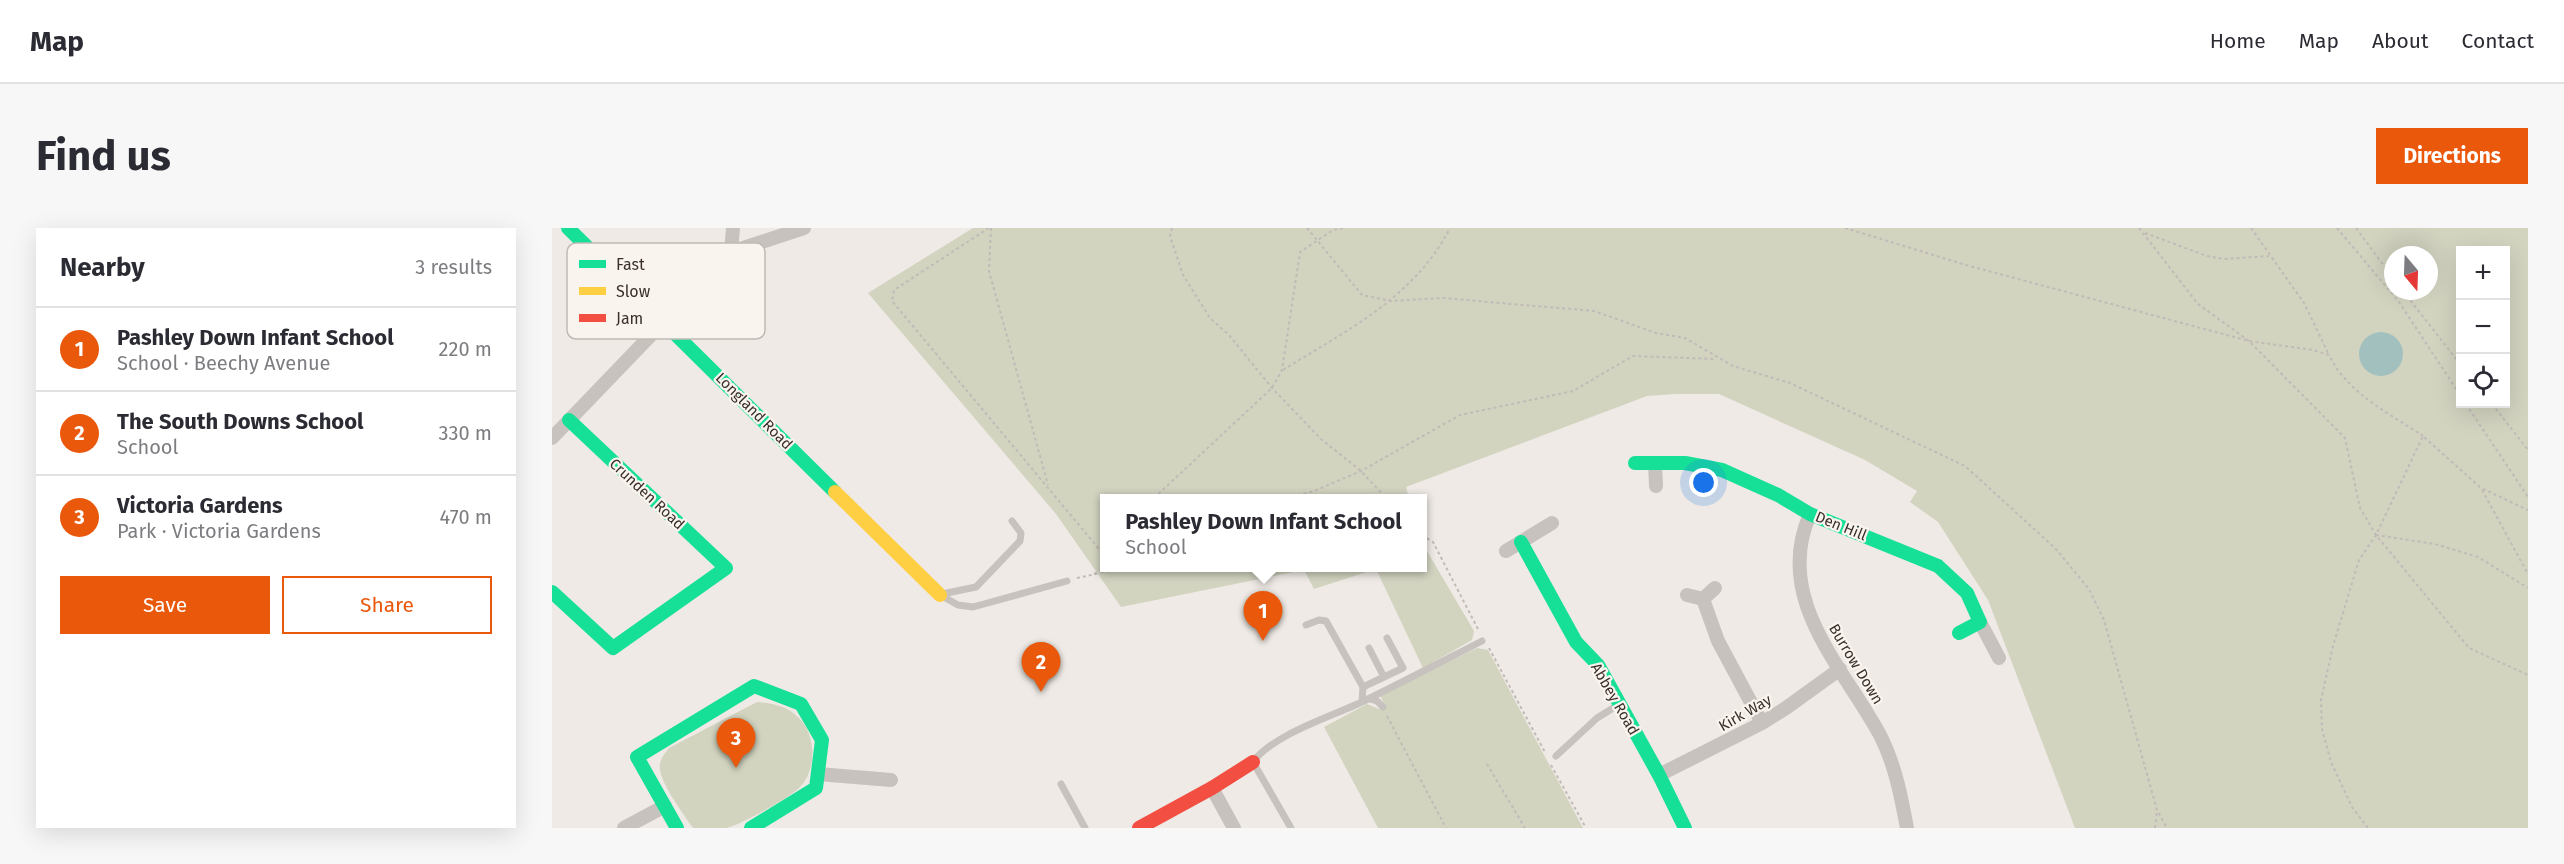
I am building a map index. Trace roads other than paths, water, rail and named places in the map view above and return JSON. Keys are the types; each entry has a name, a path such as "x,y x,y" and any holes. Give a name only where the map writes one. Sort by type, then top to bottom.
{"street":[{"name":"Longland Road","path":"567,228 583,243"},
{"path":"732,243 733,228"},
{"path":"758,243 804,228"},
{"path":"552,438 648,339"},
{"name":"Longland Road","path":"682,339 940,595"},
{"name":"Crunden Road","path":"552,592 613,648 726,568 569,420"},
{"name":"Den Hill","path":"1635,463 1685,463 1722,470 1778,495 1810,514 1938,566 1967,593 1980,622"},
{"path":"1655,464 1656,486"},
{"name":"Burrow Down","path":"1810,514 1799,548 1798,572 1803,597 1815,627 1886,747 1898,785 1907,828"},
{"path":"1506,551 1552,523"},
{"name":"Abbey Road","path":"1521,542 1576,642 1598,665 1618,705 1659,775 1685,828"},
{"path":"1703,599 1715,588"},
{"path":"1687,596 1703,599"},
{"path":"1703,599 1718,641 1762,723"},
{"path":"1959,633 1980,622 1999,658"},
{"name":"Kirk Way","path":"1659,775 1762,723 1840,669"},
{"path":"677,828 637,757 754,686 801,704 822,740 816,788 752,828"},
{"path":"1139,828 1212,788 1253,762"},
{"path":"818,774 891,780"},
{"path":"1212,788 1234,828"},
{"path":"624,828 665,806"}],"lane":[{"path":"940,595 976,586 1020,541 1021,533 1012,521"},
{"path":"940,595 958,605 973,607 1067,580"},
{"path":"1306,625 1319,620 1326,621 1363,687 1366,700"},
{"path":"1363,687 1402,668 1387,638"},
{"path":"1291,828 1253,762 1260,753 1276,742 1366,700 1482,641"},
{"path":"1369,648 1384,677"},
{"path":"1366,700 1377,701 1383,707"},
{"path":"1556,756 1597,718 1618,705"},
{"path":"1061,784 1085,828"}],"water":[{"path":"2381,332 2396,339 2403,354 2396,369 2381,376 2366,369 2359,354 2366,339"}],"place":[{"name":"Pashley Down Infant School","path":"1263,641"},
{"name":"The South Downs School","path":"1041,692"},
{"name":"Victoria Gardens","path":"736,768"}]}
